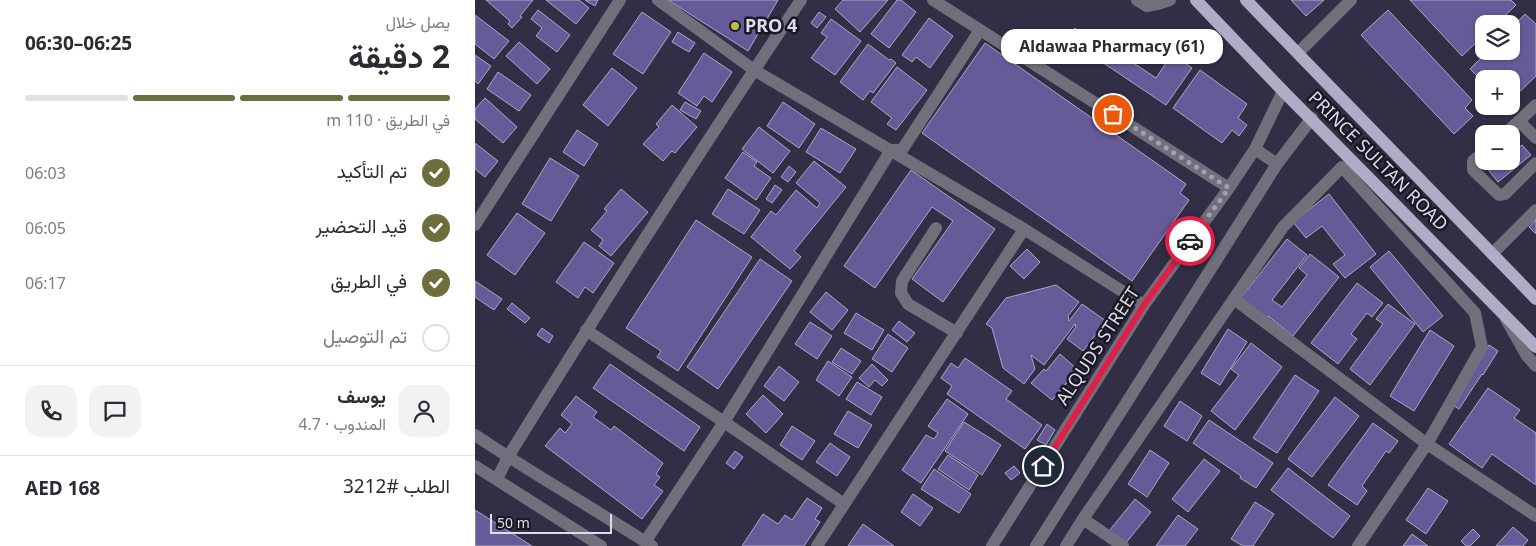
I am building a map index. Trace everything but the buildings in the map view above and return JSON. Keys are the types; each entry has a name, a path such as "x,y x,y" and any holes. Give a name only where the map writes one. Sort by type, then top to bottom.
{"main road":[{"name":"PRINCE SULTAN ROAD","path":"1196,0 1283,91 1312,118 1536,347"},
{"name":"PRINCE SULTAN ROAD","path":"1246,0 1536,299"}],"street":[{"path":"475,225 620,0"},
{"path":"658,0 754,70 1024,229 1144,305"},
{"path":"497,479 508,457 586,330 801,0"},
{"path":"933,0 1229,188"},
{"path":"1137,0 1147,6 1170,0"},
{"path":"1298,52 1351,0"},
{"path":"891,150 902,150 980,30"},
{"name":"ALQUDS STREET","path":"992,546 1144,305 1255,149 1283,91"},
{"path":"1516,125 1536,105"},
{"path":"1036,546 1277,164 1312,118"},
{"path":"1519,122 1536,138"},
{"path":"1255,149 1277,164"},
{"path":"475,434 508,457 649,544 891,150"},
{"path":"1475,159 1473,161 1473,170 1499,196 1505,194 1536,163"},
{"path":"1066,546 1283,227 1341,167 1475,313 1482,347 1427,444 1358,546"},
{"path":"1492,254 1536,210"},
{"path":"936,228 903,281 901,293 908,304 957,333"},
{"path":"817,546 1024,229"},
{"path":"1234,299 1427,444 1536,516"},
{"path":"1504,315 1527,356 1536,366"},
{"path":"586,330 844,504"},
{"path":"475,466 601,546"},
{"path":"1083,519 1123,546"}],"way so far":[{"path":"1113,114 1229,188 1190,241"}],"place":[{"name":"PRO 4","path":"735,26"},
{"name":"Aldawaa Pharmacy (61)","path":"1113,114"}],"route":[{"path":"1043,466 1144,305 1190,241"}]}
